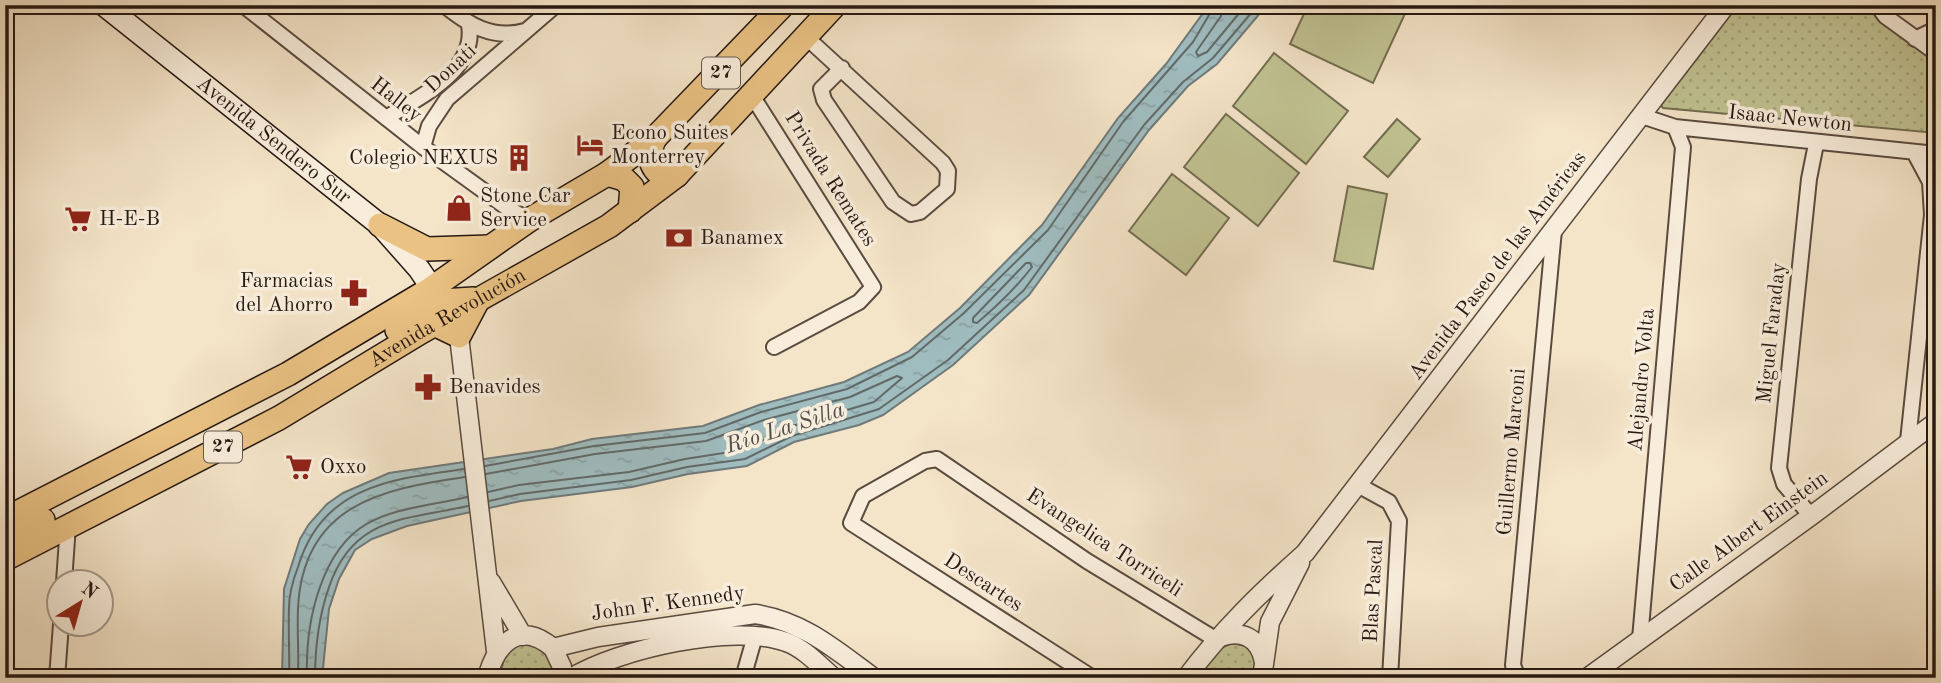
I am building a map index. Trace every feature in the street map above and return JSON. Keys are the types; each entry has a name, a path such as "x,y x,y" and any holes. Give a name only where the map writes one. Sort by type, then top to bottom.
{"main road":[{"name":"Avenida Sendero Sur","path":"104,5 380,225 440,307"},
{"name":"Avenida Revolución","path":"9,548 68,525 279,418 440,307 490,247 529,220 607,174 655,138 783,5"},
{"name":"Avenida Revolución","path":"479,300 609,226 677,175 835,5"},
{"path":"655,138 650,151 655,170 664,177 677,175"},
{"path":"607,174 624,179 632,187 630,211"},
{"path":"380,225 427,249 490,247"},
{"path":"440,307 459,336 479,300"},
{"path":"9,548 277,402 405,325 440,307 479,300"},
{"name":"Avenida Revolución","path":"5,519 288,374 440,307"}],"street":[{"name":"Halley","path":"243,5 423,147 506,207 529,220"},
{"path":"444,5 469,25 499,34 527,30"},
{"name":"Donati","path":"423,147 429,125 447,99 556,5"},
{"name":"Avenida Paseo de las Américas","path":"1186,678 1215,639 1305,553 1726,5"},
{"path":"1877,5 1915,39 1936,52"},
{"path":"386,118 456,68 469,49 469,25"},
{"path":"1915,39 1936,29"},
{"path":"806,37 842,68 948,171 947,189 920,212 911,214 893,202 824,100 821,89 842,68"},
{"name":"Privada Remates","path":"751,94 873,287 859,302 774,347"},
{"name":"Isaac Newton","path":"1642,116 1675,127 1816,144 1936,154"},
{"name":"Alejandro Volta","path":"1640,639 1684,147 1675,127"},
{"name":"Miguel Faraday","path":"1811,516 1784,484 1779,468 1809,179 1816,144"},
{"path":"1908,441 1932,215 1930,182 1914,152"},
{"name":"Guillermo Marconi","path":"1518,678 1513,665 1554,230"},
{"path":"459,336 496,651"},
{"name":"Calle Albert Einstein","path":"1587,678 1936,422"},
{"name":"Evangelica Torriceli","path":"851,523 863,496 925,461 937,459 972,480 1087,561 1215,639"},
{"name":"Blas Pascal","path":"1359,485 1389,502 1399,521 1390,678"},
{"name":"Descartes","path":"851,523 1093,678"},
{"path":"65,568 68,525"},
{"name":"Avenida Paseo de las Américas","path":"1263,670 1270,622 1305,553"},
{"path":"488,576 523,636"},
{"name":"John F. Kennedy","path":"553,648 598,637 755,614 776,617 811,631 874,678"},
{"path":"1215,639 1231,633 1247,636 1256,643 1263,670"},
{"name":"John F. Kennedy","path":"572,678 608,659 672,643 733,635 787,642 834,678"},
{"path":"486,678 496,651 504,643 523,636 539,638 553,648 562,667 562,678"},
{"path":"743,678 755,636"},
{"path":"57,678 60,638"}],"green space":[{"path":"1308,5 1409,5 1373,83 1290,44"},
{"path":"1738,5 1875,5 1936,55 1936,133 1663,108 1661,105"},
{"path":"1274,53 1348,111 1306,164 1233,106"},
{"path":"1226,114 1299,173 1258,226 1184,167"},
{"path":"1397,119 1420,139 1388,177 1364,157"},
{"path":"1172,174 1229,218 1186,275 1129,231"},
{"path":"1348,186 1387,194 1373,269 1334,261"},
{"path":"534,641 551,649 557,678 499,678 508,644"},
{"path":"1232,643 1245,646 1255,655 1257,678 1197,678 1219,649"}],"water":[{"name":"Río La Silla","path":"1209,5 1267,5 1217,64 1188,86 1149,130 1029,295 953,365 883,415 859,425 794,442 747,466 688,474 632,487 521,501 407,526 372,539 355,550 339,579 329,609 322,678 282,678 284,589 300,539 327,504 343,493 389,473 553,449 592,439 703,426 759,405 844,382 908,352 960,308 1042,225 1118,118 1166,64"}],"place":[{"name":"Econo Suites Monterrey","path":"590,145"},
{"name":"Colegio NEXUS","path":"519,158"},
{"name":"Stone Car Service","path":"459,208"},
{"name":"H-E-B","path":"78,219"},
{"name":"Banamex","path":"679,238"},
{"name":"Farmacias del Ahorro","path":"354,293"},
{"name":"Benavides","path":"428,387"},
{"name":"Oxxo","path":"299,467"}]}
